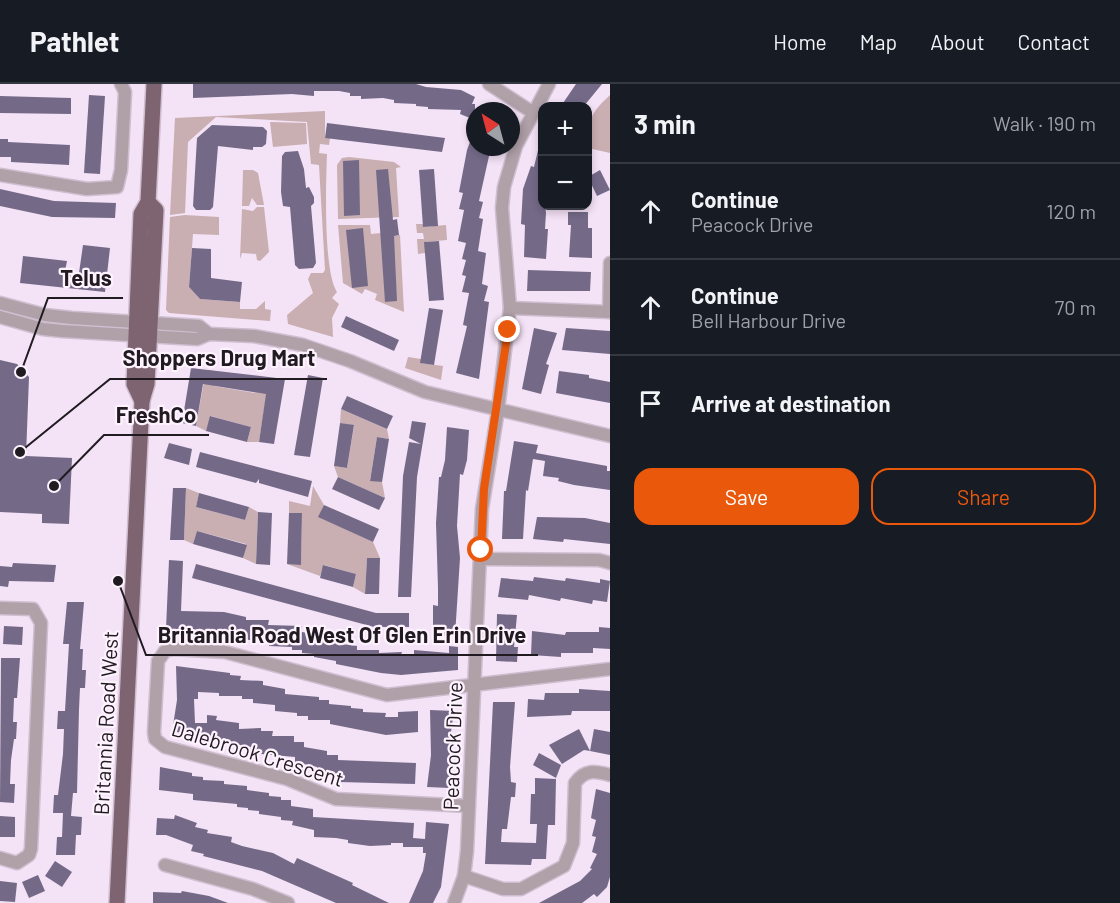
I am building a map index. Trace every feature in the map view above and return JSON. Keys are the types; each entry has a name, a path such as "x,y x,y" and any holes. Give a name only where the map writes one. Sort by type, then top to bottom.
{"main road":[{"name":"Britannia Road West","path":"117,903 142,401 147,384 143,330 156,210 148,202 154,84"}],"street":[{"path":"0,175 87,189 117,187 122,170 125,92 121,84"},
{"path":"489,84 532,112"},
{"name":"Peacock Drive","path":"454,903 464,876 484,489 498,410 510,308 502,208 504,188 516,146 532,112 549,84"},
{"path":"510,308 609,312 610,263"},
{"path":"0,303 45,315 143,330"},
{"path":"0,317 43,329 143,330 199,326 209,334 254,336 303,345 350,361 425,392 610,436"},
{"path":"481,559 599,560 610,563"},
{"path":"0,608 33,609 41,623 31,849 29,855 17,863 0,858"},
{"name":"Dalebrook Crescent","path":"469,806 336,799 287,779 165,747 159,744 153,732 158,661 165,651 174,649 225,652 387,695 610,669"},
{"path":"464,876 503,889 521,889 557,871 568,859 573,843 575,783 586,772 610,775"},
{"path":"165,865 254,888 288,903"}],"shaded area":[{"path":"610,95 610,153 592,149 592,116"},
{"path":"325,111 325,138 330,138 329,145 320,144 319,153 327,154 327,246 329,266 337,292 332,298 339,304 332,318 333,337 288,324 287,315 313,293 308,279 311,273 323,273 325,270 319,165 311,164 307,122 216,117 188,142 185,213 170,215 175,118"},
{"path":"270,122 306,123 307,144 273,147"},
{"path":"342,158 394,162 401,167 396,168 399,217 338,219 337,165"},
{"path":"243,170 253,170 258,173 264,205 257,205 252,198 249,206 242,206"},
{"path":"257,207 264,207 269,252 260,261 257,260 256,254 242,253 240,259 242,209 253,211"},
{"path":"185,215 219,217 219,235 193,234 189,287 200,299 240,302 240,309 256,309 265,301 265,309 271,310 270,321 169,313 166,310 170,217"},
{"path":"416,224 423,224 423,227 446,225 447,240 425,242 425,253 418,254 417,239 424,239 423,233 417,233"},
{"path":"338,225 370,225 371,234 381,233 382,237 400,235 404,312 375,300 377,294 365,289 362,294 343,283"},
{"path":"408,357 421,359 421,363 443,366 441,380 405,368"},
{"path":"206,370 216,371 214,386 255,393 258,377 269,377 259,442 247,442 251,427 211,416 206,431 196,426"},
{"path":"341,409 387,429 389,439 377,437 370,480 382,482 385,498 338,477 334,466 347,468 354,426 340,423"},
{"path":"313,486 324,505 319,517 373,542 380,558 367,558 365,594 353,587 356,574 324,565 320,576 287,564 301,564 302,513 289,513 289,501 310,506"},
{"path":"186,488 199,493 196,507 245,520 249,507 258,512 256,564 243,558 246,544 197,531 193,544 184,540"}],"building":[{"path":"193,84 416,84 461,90 475,97 473,102 466,102 466,116 460,114 461,110 428,109 428,107 416,106 416,104 394,103 394,100 383,98 361,99 361,96 350,96 350,93 339,91 314,91 314,96 292,94 193,98"},
{"path":"576,84 602,84 587,102 564,102"},
{"path":"89,95 105,96 100,174 84,173"},
{"path":"0,96 71,98 71,114 0,113"},
{"path":"327,123 445,138 442,152 325,138"},
{"path":"212,125 263,127 267,131 266,144 262,147 253,147 253,150 218,146 213,207 210,210 196,210 193,206 197,138"},
{"path":"0,139 8,139 8,142 70,145 69,165 11,162 11,157 0,157"},
{"path":"538,150 538,210 546,210 545,229 548,229 546,259 524,257 525,225 521,224 523,189 531,166 534,167"},
{"path":"298,151 304,169 306,188 309,187 314,197 314,203 311,206 316,263 313,268 299,269 295,265 290,207 283,206 281,192 282,156 285,152"},
{"path":"466,155 489,156 479,201 483,202 479,218 483,219 478,251 486,253 482,284 488,286 484,301 489,302 479,379 456,373 467,326 463,325 469,293 462,292 466,276 462,275 466,260 462,259 466,243 458,241 464,210 459,209 463,193 459,192"},
{"path":"359,160 360,215 344,216 343,161"},
{"path":"388,169 393,220 397,219 399,235 394,236 397,301 385,302 376,170"},
{"path":"434,169 438,226 423,227 419,170"},
{"path":"600,170 610,190 597,196 592,185 592,175"},
{"path":"0,189 54,201 116,203 115,218 52,217 0,206"},
{"path":"568,212 588,212 588,228 592,228 592,258 569,257 571,225 568,225"},
{"path":"363,228 368,286 352,288 346,230"},
{"path":"439,241 444,300 429,301 424,242"},
{"path":"83,245 110,248 105,292 20,283 23,256 67,261 65,271 79,273"},
{"path":"192,248 211,249 211,278 242,282 240,302 200,299 189,287"},
{"path":"528,270 591,272 590,291 527,291"},
{"path":"429,308 443,310 434,365 420,363"},
{"path":"346,316 399,340 394,351 341,327"},
{"path":"534,328 557,333 546,364 549,365 541,394 522,389"},
{"path":"566,328 610,331 610,354 562,350"},
{"path":"0,360 17,364 29,377 26,456 72,458 69,524 42,523 42,514 0,512"},
{"path":"191,368 285,379 274,444 259,442 266,394 203,384 196,426 182,423"},
{"path":"559,371 589,375 589,378 610,382 610,403 556,393"},
{"path":"308,375 323,378 310,457 294,455"},
{"path":"347,396 393,416 387,429 341,409"},
{"path":"210,416 251,427 247,442 206,431"},
{"path":"412,421 426,423 417,477 411,597 398,597 403,476 409,442 421,444 409,438"},
{"path":"340,423 354,425 347,468 334,466"},
{"path":"447,427 469,430 467,460 463,475 460,474 457,526 460,558 455,636 433,636 433,605 438,606 436,523 439,477 441,477 445,460"},
{"path":"377,437 389,439 382,482 370,481"},
{"path":"514,441 538,445 536,453 607,466 607,471 610,471 610,490 574,485 558,481 559,478 543,476 545,461 533,459 528,491 526,490 523,539 502,539 504,491 506,491"},
{"path":"169,443 192,449 189,465 164,458"},
{"path":"200,452 312,481 308,497 259,483 259,479 256,483 196,467"},
{"path":"338,477 385,498 379,510 332,489"},
{"path":"173,488 186,488 184,540 170,540"},
{"path":"199,493 249,507 245,520 196,507"},
{"path":"324,505 379,529 373,542 318,517"},
{"path":"258,512 272,513 270,565 256,564"},
{"path":"289,513 302,513 301,565 287,564"},
{"path":"537,517 585,518 610,523 610,544 564,539 563,542 533,539"},
{"path":"197,531 247,545 243,558 193,544"},
{"path":"367,558 380,558 379,594 365,594"},
{"path":"169,560 183,561 181,611 224,612 246,617 246,620 269,620 268,625 302,626 301,632 312,633 312,638 335,639 335,643 357,646 357,650 379,650 379,653 402,652 401,655 414,655 414,650 449,653 449,646 458,647 458,670 401,675 381,673 336,664 336,661 302,653 302,650 292,650 292,647 269,646 270,643 236,638 236,635 166,629"},
{"path":"13,563 56,565 54,582 9,581 8,587 0,586 0,566 12,567"},
{"path":"196,564 376,613 409,613 409,627 374,627 192,578"},
{"path":"323,565 356,574 353,587 320,578"},
{"path":"534,577 565,581 566,578 600,583 600,579 610,581 607,602 593,600 592,604 529,595 528,600 498,597 501,578 533,581"},
{"path":"67,602 84,602 80,649 83,649 82,670 86,670 85,688 80,688 77,793 73,793 71,816 82,817 81,835 76,835 75,855 56,855 57,837 62,837 63,813 53,813 54,795 58,795 63,754 64,729 57,729 58,711 65,711 69,644 63,644"},
{"path":"497,614 517,615 514,647 518,647 517,662 496,661"},
{"path":"4,626 23,627 22,645 3,644"},
{"path":"599,627 610,628 610,649 593,648 593,653 561,653 561,657 531,655 532,631 565,635 566,632 599,632"},
{"path":"1,658 20,658 17,698 14,698 13,722 17,722 10,784 15,784 14,803 0,802"},
{"path":"176,666 230,673 230,675 241,676 240,680 263,681 263,685 285,689 285,694 319,697 319,700 329,700 329,704 351,706 351,708 363,709 363,712 386,713 385,717 398,717 398,712 418,711 418,732 386,735 330,724 330,720 308,720 308,716 275,711 275,705 253,703 253,699 242,699 242,696 219,696 219,693 198,692 198,699 194,699 195,723 207,723 207,715 217,716 216,720 239,723 239,729 261,728 261,731 273,731 272,736 294,736 294,742 304,742 304,747 327,751 327,755 338,755 338,760 416,763 415,784 339,782 339,776 327,776 327,772 317,771 317,767 295,762 295,757 261,754 262,751 250,751 251,747 206,739 206,733 172,732 177,700"},
{"path":"579,689 610,691 610,711 572,711 571,715 527,717 528,699 544,700 545,693 579,693"},
{"path":"493,702 515,702 510,767 511,782 516,783 515,797 511,797 507,829 502,829 501,842 536,843 537,824 530,824 531,794 535,794 535,778 556,779 555,825 548,825 546,859 532,859 531,865 485,864"},
{"path":"430,710 454,711 450,739 450,788 427,787 431,755"},
{"path":"579,729 590,751 584,750 562,764 549,745"},
{"path":"594,729 610,732 610,755 590,751"},
{"path":"539,753 561,765 556,778 533,765"},
{"path":"160,767 192,773 192,776 203,777 203,780 224,781 224,784 247,786 247,790 269,793 269,796 281,797 281,800 291,800 291,806 313,809 313,817 414,823 413,838 425,839 426,822 449,824 441,887 433,903 409,903 423,871 426,853 423,853 423,847 403,847 403,843 370,846 348,843 348,840 336,838 314,837 314,830 292,825 293,821 281,820 281,817 259,814 259,811 237,807 237,804 193,800 193,794 159,790"},
{"path":"596,789 610,793 610,877 607,887 597,897 594,894 582,903 539,903 580,881 592,869 590,868 597,854 592,852 596,837 592,836 596,820 591,818"},
{"path":"175,815 197,823 195,827 208,830 207,833 232,837 231,842 242,846 273,853 294,864 297,858 353,883 352,885 389,903 336,903 262,871 203,856 204,854 191,851 193,845 166,835 156,835 157,818 174,819"},
{"path":"0,816 15,817 15,837 0,837"},
{"path":"55,861 72,872 62,887 45,876"},
{"path":"38,875 45,891 29,898 22,882"},
{"path":"0,881 17,883 15,902 0,901"},
{"path":"182,891 209,896 228,903 153,903 153,892 181,893"}],"place":[{"name":"Telus","path":"21,372"},
{"name":"Shoppers Drug Mart","path":"20,452"},
{"name":"FreshCo","path":"54,486"},
{"name":"Britannia Road West Of Glen Erin Drive","path":"118,581"}],"route":[{"path":"481,550 484,489 498,410 508,330"}]}
